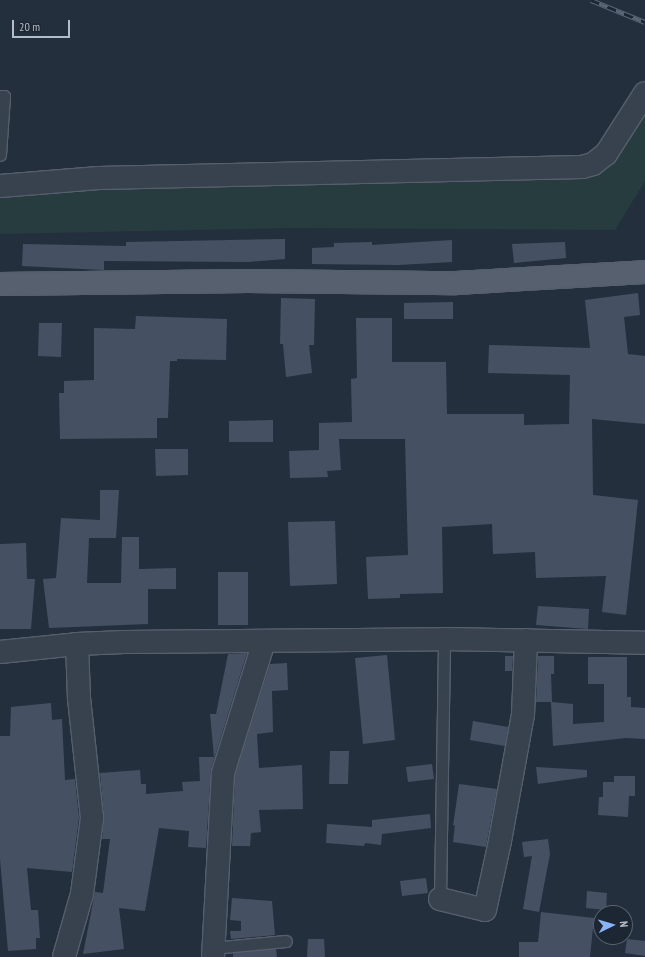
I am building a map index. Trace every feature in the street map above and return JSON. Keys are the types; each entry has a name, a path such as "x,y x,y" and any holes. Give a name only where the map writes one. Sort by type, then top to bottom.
{"main road":[{"path":"0,284 248,281 456,283 645,272"}],"street":[{"path":"0,186 99,178 582,167 593,164 606,154 645,93"},
{"path":"0,652 76,644 264,641 444,639 645,643"},
{"path":"440,899 484,910 500,841 523,715 526,640"},
{"path":"213,953 223,773 264,641"},
{"path":"64,957 82,894 92,818 79,698 76,644"}],"lane":[{"path":"0,96 4,96 0,155"},
{"path":"440,899 444,639"},
{"path":"213,953 286,941"}],"green space":[{"path":"645,93 645,181 615,230 293,228 0,234 0,186 582,167"}],"building":[{"path":"285,239 285,259 248,262 104,261 104,270 22,266 23,244 126,246 126,242"},
{"path":"452,240 452,262 398,265 312,264 312,248 334,247 334,243 372,242 372,245"},
{"path":"565,242 566,258 514,263 512,244"},
{"path":"638,293 640,315 624,317 628,354 645,356 645,424 592,419 593,495 638,500 626,615 602,612 606,576 536,578 535,552 493,554 492,524 442,527 443,593 400,594 400,598 368,599 366,557 408,555 405,439 339,439 341,470 327,471 328,477 290,478 289,451 319,450 319,423 352,422 351,379 357,378 356,318 392,318 392,362 446,362 447,414 524,414 524,425 569,424 570,375 488,373 489,345 590,348 585,300"},
{"path":"281,298 315,299 314,345 309,345 312,373 286,377 283,344 280,344"},
{"path":"453,302 453,319 404,319 404,303"},
{"path":"136,316 227,319 226,360 177,359 177,361 170,361 168,418 157,418 157,438 60,439 59,393 64,393 64,381 94,380 94,328 135,329"},
{"path":"39,323 62,323 61,357 38,356"},
{"path":"273,420 273,442 229,442 229,421"},
{"path":"155,449 188,449 188,475 156,476"},
{"path":"100,490 119,490 116,538 89,538 87,583 121,583 122,537 139,537 139,569 176,568 176,589 148,589 148,624 49,628 43,579 56,578 61,518 100,520"},
{"path":"335,521 337,584 290,586 288,522"},
{"path":"26,543 27,579 35,579 31,629 0,629 0,544"},
{"path":"218,572 248,572 248,625 218,625"},
{"path":"538,606 589,609 588,629 536,625"},
{"path":"247,653 211,769 206,848 188,847 189,831 159,828 145,911 119,908 124,949 83,954 95,892 103,893 110,839 102,839 104,817 100,773 140,770 141,784 146,784 146,794 183,791 182,782 200,781 199,757 214,757 210,714 216,714 228,654"},
{"path":"387,655 395,740 363,744 355,658"},
{"path":"505,656 513,656 512,671 505,671"},
{"path":"538,656 554,656 554,674 551,674 552,702 536,702"},
{"path":"588,657 627,657 627,697 631,697 631,707 645,708 645,739 626,738 553,746 551,702 573,704 573,724 604,722 604,684 588,684"},
{"path":"287,663 288,690 272,691 273,732 257,734 259,768 302,765 303,809 259,810 261,832 251,833 250,846 232,846 235,775 270,664"},
{"path":"51,703 52,720 62,719 65,780 75,779 79,818 72,872 27,868 31,910 38,910 40,938 36,938 36,949 8,951 0,859 0,736 10,736 11,707"},
{"path":"473,721 508,727 505,746 470,740"},
{"path":"330,751 349,751 348,784 329,784"},
{"path":"432,764 434,779 408,782 406,767"},
{"path":"536,767 587,770 587,777 538,784"},
{"path":"614,776 635,776 635,796 629,796 628,817 598,815 599,797 603,797 603,782 614,782"},
{"path":"459,784 497,789 486,847 453,842 455,825 453,826"},
{"path":"430,814 431,828 382,834 381,845 365,843 364,846 326,843 327,824 372,827 372,820"},
{"path":"548,839 550,854 539,912 523,909 532,856 524,857 522,842"},
{"path":"426,878 428,893 402,896 400,881"},
{"path":"587,891 607,893 606,905 593,905 593,909 586,908"},
{"path":"232,898 272,901 275,935 231,939 230,931 241,931 241,921 230,920"},
{"path":"541,912 593,918 590,957 519,957 519,942 538,942"},
{"path":"308,939 324,939 325,957 307,957"},
{"path":"633,940 645,941 645,956 625,953 626,945 633,945"},
{"path":"276,949 277,957 233,957 233,953"}],"railway":[{"path":"591,0 645,22"}]}
